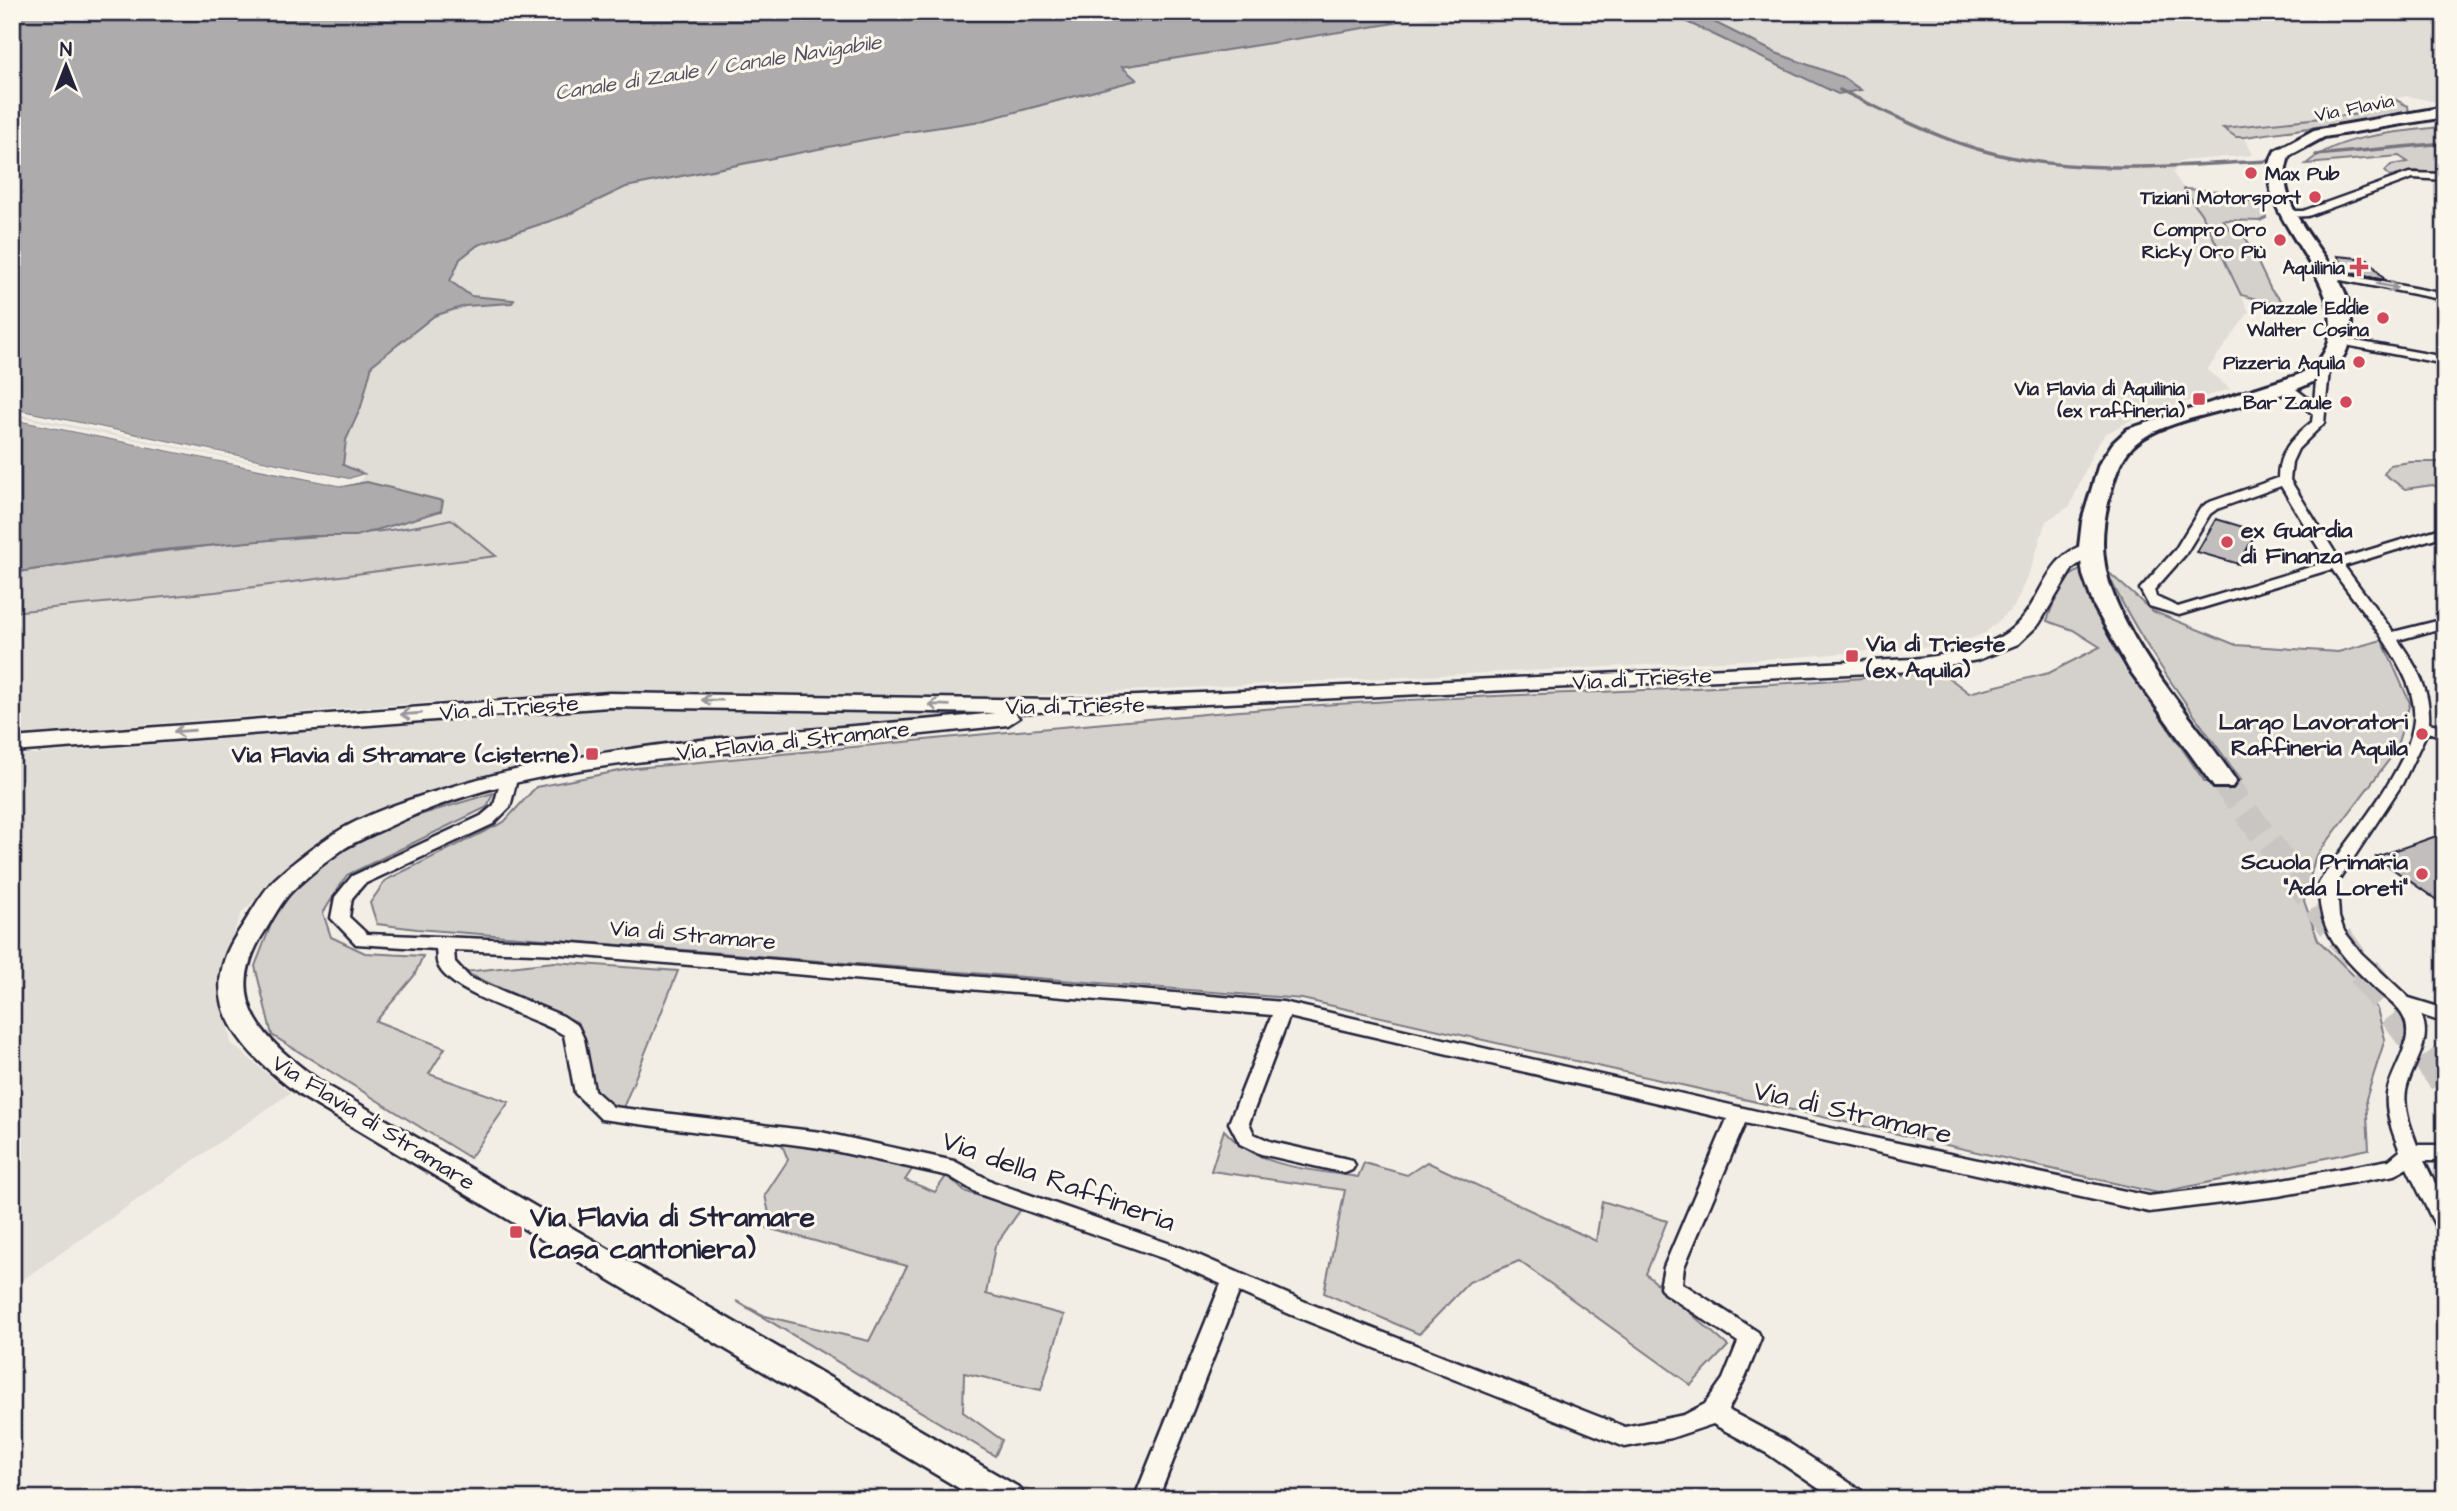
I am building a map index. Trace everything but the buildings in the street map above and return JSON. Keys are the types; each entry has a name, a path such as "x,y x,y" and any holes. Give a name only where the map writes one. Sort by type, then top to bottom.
{"main road":[{"name":"Via Flavia","path":"2279,190 2278,158 2300,141 2320,133 2445,112"},
{"name":"Via Flavia","path":"2279,190 2302,156 2338,140 2445,122"},
{"path":"2223,781 2122,635 2104,598 2090,549 2091,527 2104,475 2118,447 2129,436 2145,428 2284,386 2323,370 2339,341 2342,325 2339,300 2329,275 2290,214 2279,190"}],"street":[{"path":"2290,214 2304,214 2412,175 2445,177"},
{"path":"2329,275 2445,297"},
{"path":"2339,341 2445,361"},
{"path":"2323,370 2318,423 2287,453 2283,465 2284,480 2336,564 2391,638 2418,688 2422,726 2413,753 2328,883 2325,902 2329,921 2348,952 2403,1003 2414,1022 2413,1046 2396,1099 2411,1153 2445,1225"},
{"path":"2284,386 2319,413"},
{"path":"2284,480 2222,500 2205,512 2186,544 2147,589 2147,595 2153,603 2179,611 2445,531"},
{"name":"Via di Trieste","path":"12,745 634,699 1053,707 1130,705 1304,693 1889,666 1961,658 1996,646 2022,631 2043,602 2062,565 2077,553 2090,549"},
{"path":"2391,638 2445,622"},
{"name":"Via Flavia di Stramare","path":"1008,1499 335,1103 273,1062 248,1038 234,1007 234,978 253,922 272,897 305,865 376,821 426,802 509,779 637,755 1130,705"},
{"path":"2422,726 2445,732"},
{"name":"Via di Stramare","path":"509,779 502,807 487,820 358,880 344,897 340,918 362,940 575,949 1283,1009 1739,1114 2149,1204 2278,1188 2395,1167 2411,1153"},
{"name":"Via della Raffineria","path":"445,945 446,964 464,984 556,1021 571,1031 575,1039 585,1093 608,1114 821,1140 954,1170 986,1188 1125,1235 1233,1281 1625,1437 1671,1429 1712,1412"},
{"path":"2403,1003 2445,1016"},
{"path":"1283,1009 1239,1123 1247,1139 1268,1149 1345,1165"},
{"path":"1739,1114 1674,1267 1671,1287 1749,1338 1725,1394 1712,1412 1776,1447 1854,1499"},
{"path":"2411,1153 2445,1153"},
{"path":"1146,1499 1233,1281"}],"shaded area":[{"path":"1391,12 1402,16 1403,22 1461,12 1666,12 1838,94 1860,90 1842,77 1776,53 1694,12 2445,12 2445,104 2408,96 2385,100 2388,103 2385,106 2360,114 2275,124 2244,136 2253,155 2180,161 2173,173 2204,218 2249,312 2207,370 2230,389 2139,416 2105,434 2093,452 2070,506 2046,521 2031,568 2014,607 1985,633 1957,644 1783,658 985,698 656,693 416,703 12,735 12,573 443,501 367,482 343,486 12,419 12,409 332,474 356,470 343,465 346,440 361,407 372,365 434,316 465,306 512,303 513,300 471,296 450,281 460,259 483,242 565,216 626,187 894,133 1002,117 1092,89 1136,80 1121,67 1391,21 1373,15"},
{"path":"2394,99 2408,106 2409,114 2245,137 2236,137 2223,128 2360,114 2385,106 2388,103 2384,101"},
{"path":"2445,126 2445,175 2416,171 2390,177 2385,171 2391,165 2408,162 2399,156 2306,164 2336,146 2354,140"},
{"path":"2184,189 2219,191 2224,200 2262,202 2266,218 2260,221 2223,220 2233,234 2246,238 2271,290 2285,304 2283,306 2241,295 2204,218"},
{"path":"2445,462 2445,492 2433,485 2405,489 2384,474 2390,465"},
{"path":"451,519 496,556 215,592 12,612 12,573 255,541 378,531"},
{"path":"2081,569 2116,652 2205,782 2241,780 2151,652 2106,570 2152,611 2236,645 2338,652 2382,640 2410,703 2395,752 2315,858 2304,901 2318,940 2353,975 2377,1009 2385,1039 2366,1099 2369,1149 2158,1193 1302,999 417,929 377,924 370,903 386,880 504,822 536,787 635,768 1126,721 1371,702 1778,684 1940,671 1969,693 2049,673 2100,647 2073,630 2047,621 2061,582"},
{"path":"608,708 987,713 707,738 572,757 448,785 360,816 306,853 242,912 218,971 231,1043 290,1093 12,1287 12,756"},
{"path":"493,793 487,807 347,875 323,913 331,937 365,953 423,956 414,976 376,1021 445,1048 429,1074 509,1102 470,1158 272,1035 255,966 279,904 334,855 406,819"},
{"path":"554,962 678,971 623,1108 608,1102 593,1084 577,1022 464,972"},
{"path":"1224,1130 1253,1153 1269,1160 1321,1172 1358,1177 1364,1163 1407,1175 1427,1162 1596,1241 1602,1201 1667,1221 1646,1274 1728,1346 1691,1385 1519,1261 1469,1282 1419,1334 1324,1293 1345,1190 1211,1171"},
{"path":"781,1142 913,1168 905,1180 935,1192 947,1175 964,1191 1021,1209 995,1246 986,1294 1064,1315 1041,1390 964,1373 963,1412 1002,1440 995,1456 736,1301 765,1316 869,1341 907,1266 767,1228 770,1218 765,1195 788,1160"}],"water":[{"name":"Canale di Zaule / Canale Navigabile","path":"12,12 1391,12 1374,16 1395,23 1122,67 1137,80 981,121 894,134 626,187 565,216 478,245 460,259 450,281 471,296 514,300 512,303 465,306 434,316 372,365 361,407 346,440 343,465 364,474 349,479 12,409"},
{"path":"1666,12 1694,12 1776,53 1842,77 1861,90 1838,94"},
{"path":"12,419 343,486 367,482 443,501 441,511 356,536 311,536 152,551 12,573"}],"pier":[{"path":"12,409 349,479 364,474 360,482 343,486 12,419 12,416 345,481 12,413"}],"waterway":[{"path":"1840,90 1953,141 2026,160 2095,167 2268,161"},
{"path":"2316,155 2445,143"}],"tunnel":[{"path":"2223,781 2366,973"},
{"path":"2364,971 2445,1079"}],"place":[{"name":"Max Pub","path":"2251,173"},
{"name":"Tiziani Motorsport","path":"2315,197"},
{"name":"Compro Oro Ricky Oro Più","path":"2280,240"},
{"name":"Aquilinia","path":"2359,267"},
{"name":"Piazzale Eddie Walter Cosina","path":"2383,318"},
{"name":"Pizzeria Aquila","path":"2359,362"},
{"name":"Via Flavia di Aquilinia (ex raffineria)","path":"2199,399"},
{"name":"Bar Zaule","path":"2346,402"},
{"name":"ex Guardia di Finanza","path":"2227,542"},
{"name":"Via di Trieste (ex Aquila)","path":"1852,656"},
{"name":"Largo Lavoratori Raffineria Aquila","path":"2422,734"},
{"name":"Via Flavia di Stramare (cisterne)","path":"592,754"},
{"name":"Scuola Primaria \"Ada Loreti\"","path":"2422,874"},
{"name":"Via Flavia di Stramare (casa cantoniera)","path":"516,1232"}]}
